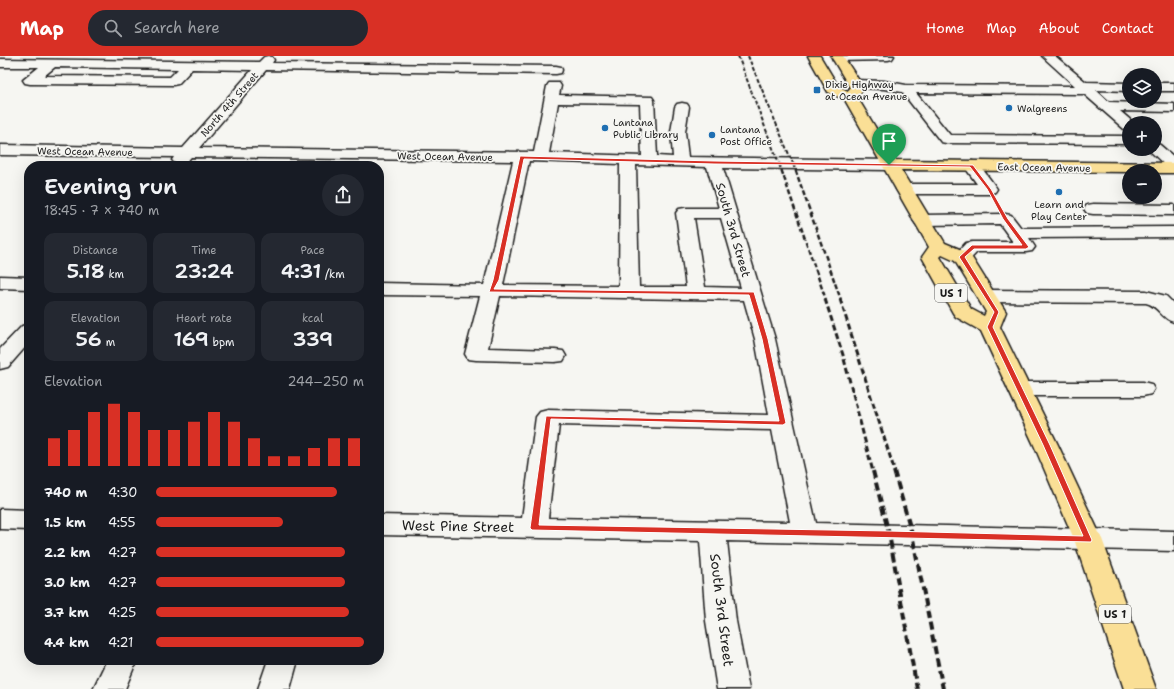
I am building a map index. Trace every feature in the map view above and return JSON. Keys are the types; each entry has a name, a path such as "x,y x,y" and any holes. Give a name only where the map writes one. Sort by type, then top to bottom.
{"main road":[{"path":"814,56 833,89 852,91"},
{"path":"837,56 852,91 889,165 938,247 962,257"},
{"name":"East Ocean Avenue","path":"889,165 1174,168"},
{"name":"US 1","path":"938,247 931,257 962,313 990,327 1046,445 1088,540 1140,689"},
{"name":"US 1","path":"962,257 996,312 990,327"}],"street":[{"path":"508,69 511,56"},
{"path":"541,157 559,56"},
{"path":"837,56 888,56"},
{"path":"1048,56 1122,120"},
{"path":"0,63 188,66 267,61 556,70"},
{"name":"North 4th Street","path":"179,161 267,61"},
{"path":"52,64 30,80 173,81 188,66"},
{"path":"852,91 884,85 906,89 1085,88 1122,86"},
{"path":"1162,87 1174,87"},
{"path":"906,89 946,139 1122,140"},
{"path":"551,99 647,100 650,161"},
{"path":"1107,106 1174,108"},
{"path":"681,162 678,132 682,107"},
{"name":"West Ocean Avenue","path":"0,150 541,157 714,163 889,165"},
{"path":"1162,154 1174,165"},
{"path":"522,157 496,280 491,291 476,354 555,356"},
{"path":"628,160 629,292"},
{"name":"South 3rd Street","path":"714,163 765,339 805,532"},
{"path":"962,257 972,247 1026,247 1011,226 989,189 972,166"},
{"path":"904,189 989,189"},
{"path":"1093,209 1174,210"},
{"path":"696,293 685,213 728,213"},
{"path":"922,220 1011,226 1174,232"},
{"path":"0,282 24,283"},
{"path":"384,289 752,294"},
{"path":"987,296 1146,297 1159,300 1174,316"},
{"path":"0,362 24,336"},
{"path":"1019,389 1143,389"},
{"path":"534,528 548,417 783,423"},
{"path":"0,519 24,520"},
{"name":"West Pine Street","path":"384,525 805,532 1174,541"},
{"name":"South 3rd Street","path":"713,531 721,621 733,689"},
{"path":"109,689 120,665"},
{"path":"274,689 281,665"}],"railway":[{"path":"738,56 779,164"},
{"path":"748,56 793,164"},
{"path":"779,163 826,300"},
{"path":"793,163 841,300"},
{"path":"825,299 843,355 873,472"},
{"path":"840,299 895,472"},
{"path":"873,471 889,534 917,689"},
{"path":"894,471 912,534 943,689"}],"place":[{"name":"Dixie Highway at Ocean Avenue","path":"817,90"},
{"name":"Walgreens","path":"1009,108"},
{"name":"Lantana Public Library","path":"605,128"},
{"name":"Lantana Post Office","path":"712,135"},
{"name":"Learn and Play Center","path":"1059,192"}],"route":[{"path":"522,157 714,163 889,165 972,166 989,189 1005,219 1026,247 972,247 962,257 996,312 990,327 1046,445 1088,540 889,534 534,528 548,417 783,423 765,339 752,294 491,291 496,280 522,157"}]}
